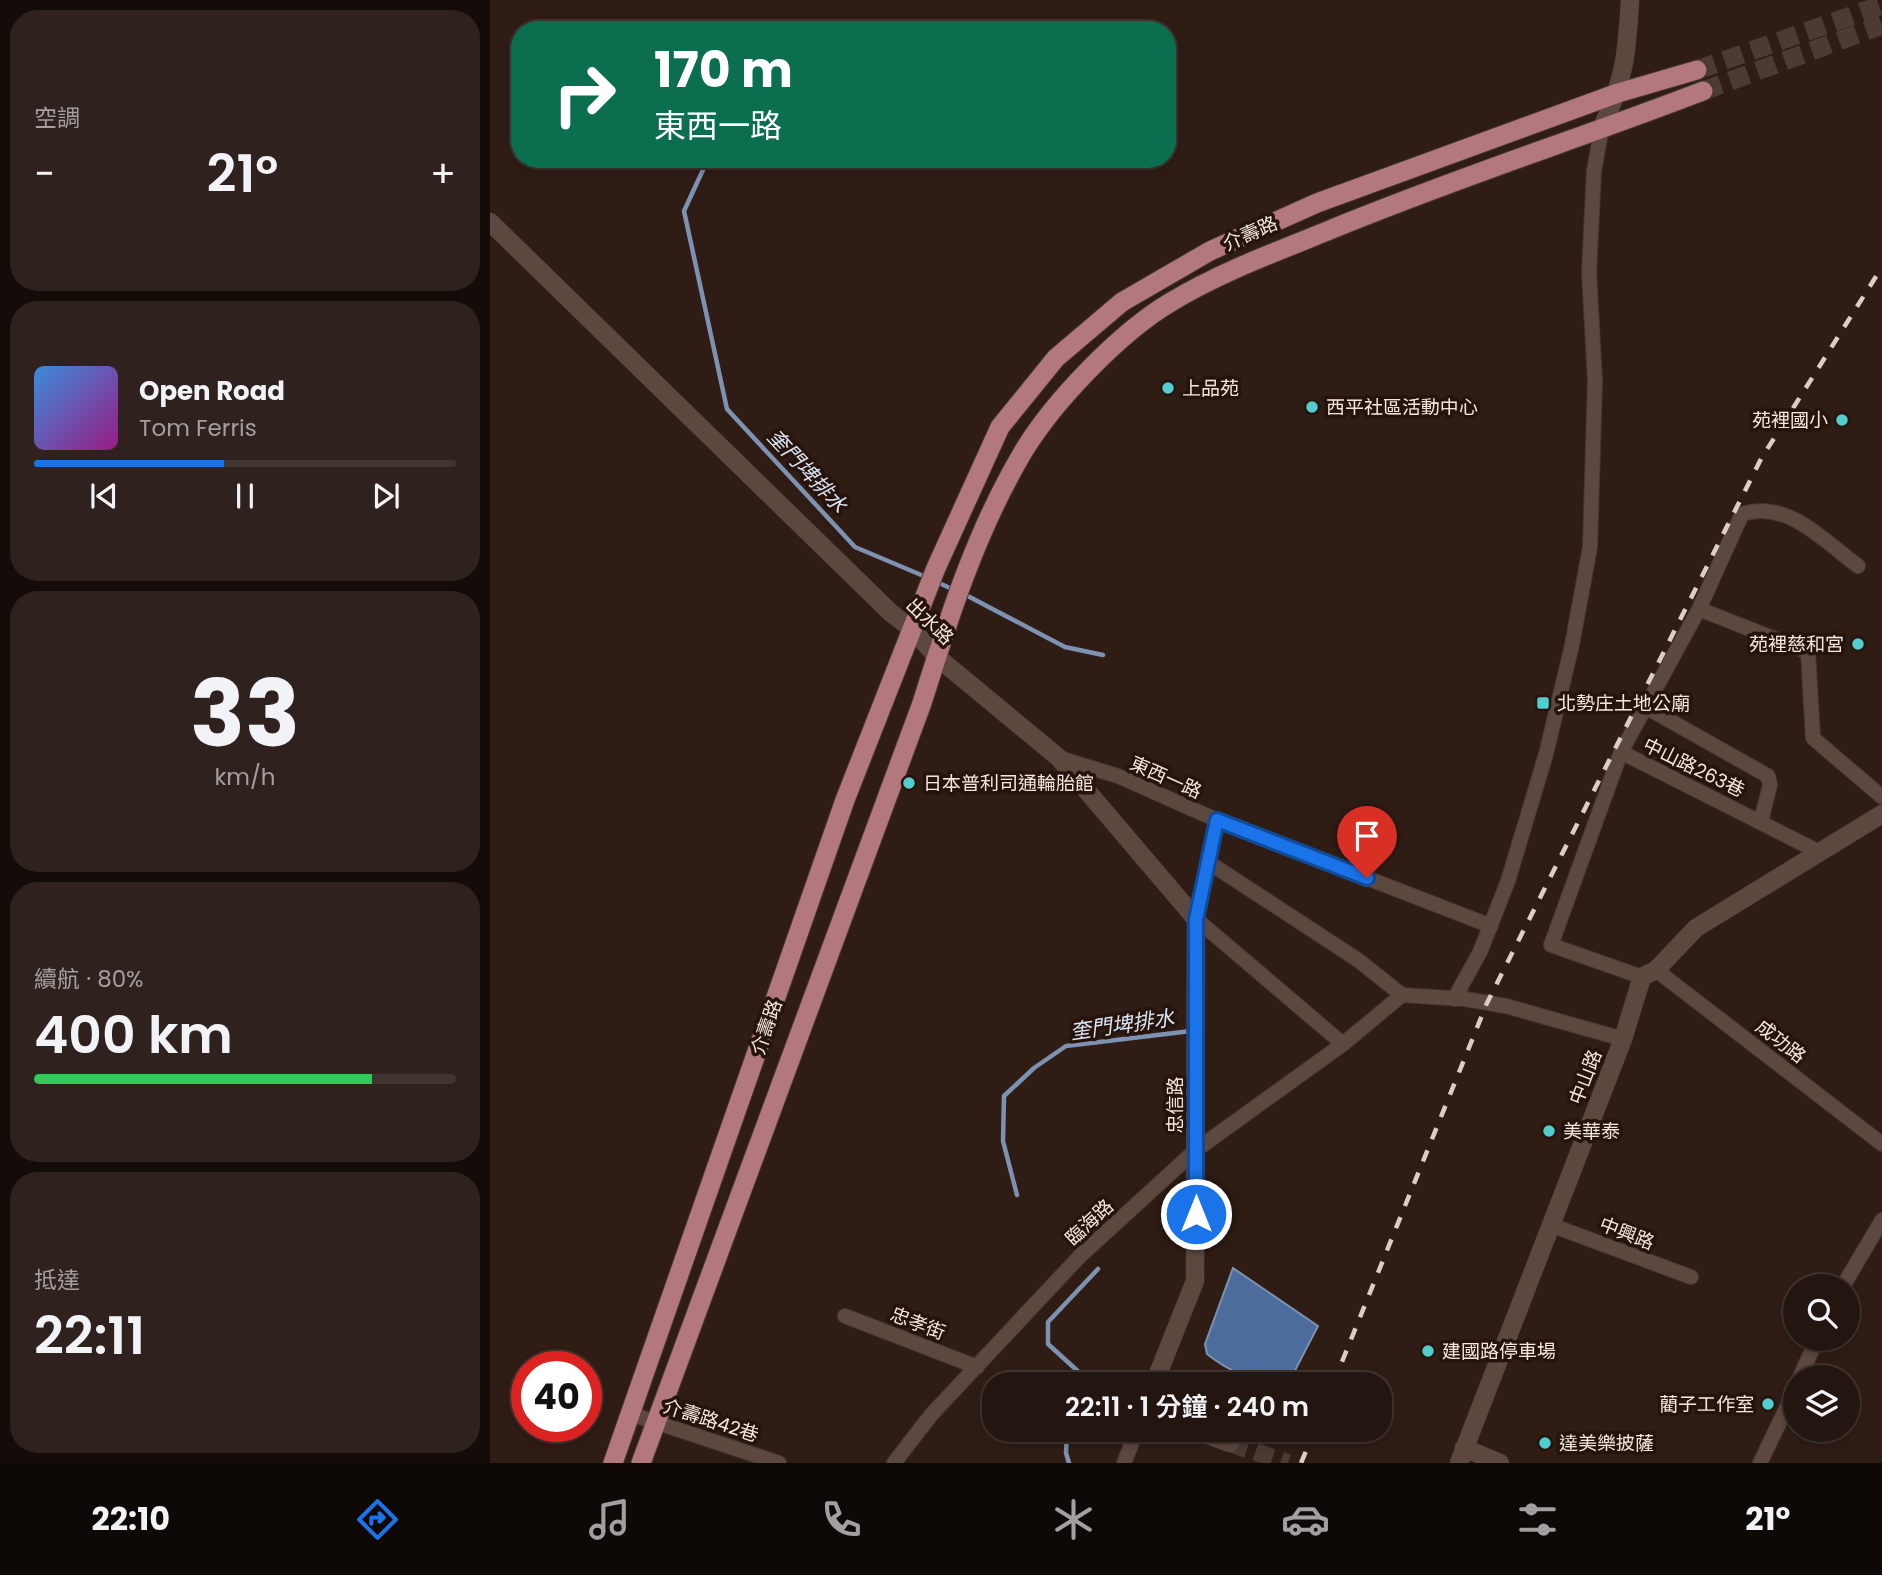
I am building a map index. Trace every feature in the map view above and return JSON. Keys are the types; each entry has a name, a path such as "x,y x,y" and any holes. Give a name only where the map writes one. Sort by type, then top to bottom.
{"main road":[{"name":"介壽路","path":"613,1463 845,800 936,568 1000,427 1056,358 1122,302 1210,251 1317,203 1618,93 1697,70"},
{"name":"介壽路","path":"641,1463 922,703 961,580 990,515 1024,451 1065,395 1169,303 1227,272 1382,208 1703,91"}],"street":[{"path":"1454,999 1492,926 1546,754 1572,645 1590,547 1595,381 1589,272 1594,171 1602,127 1618,93 1627,61 1630,0"},
{"name":"出水路","path":"490,222 891,613 912,629 937,657 1059,758 1196,919 1343,1044"},
{"path":"1621,752 1699,609 1742,514 1756,509 1796,519 1858,566"},
{"path":"1699,609 1808,652 1813,738 1882,797"},
{"path":"1644,706 1768,776 1770,785 1761,821"},
{"name":"中山路263巷","path":"1551,945 1621,752 1821,853"},
{"name":"東西一路","path":"1059,758 1118,776 1217,820 1492,926"},
{"name":"中山路","path":"1462,1455 1649,973 1696,928 1882,814"},
{"name":"忠信路","path":"1159,1372 1195,1281 1196,919 1217,820"},
{"path":"1208,862 1358,960 1402,995 1454,999 1523,1010 1623,1039"},
{"name":"成功路","path":"1551,945 1649,973 1882,1144"},
{"name":"臨海路","path":"894,1463 931,1415 1080,1256 1196,1150 1343,1044 1402,995"},
{"path":"1850,1274 1882,1220"},
{"name":"中興路","path":"1550,1225 1691,1277"},
{"name":"忠孝街","path":"845,1316 977,1367"},
{"name":"介壽路42巷","path":"631,1414 779,1463"},
{"path":"1760,1463 1783,1415"},
{"path":"1124,1463 1132,1442"},
{"path":"1462,1455 1500,1463"}],"water":[{"path":"1233,1268 1318,1326 1294,1372 1237,1372 1207,1354 1205,1344"}],"waterway":[{"name":"奎門埤排水","path":"704,168 684,211 727,409 855,547 926,577"},
{"name":"奎門埤排水","path":"937,582 954,590"},
{"name":"奎門埤排水","path":"962,593 1065,647 1103,655"},
{"name":"奎門埤排水","path":"1017,1195 1003,1141 1004,1096 1034,1068 1066,1046 1191,1031"},
{"name":"奎門埤排水","path":"1079,1372 1048,1344 1048,1322 1098,1269"},
{"name":"奎門埤排水","path":"1066,1442 1069,1463"}],"tunnel":[{"path":"1697,70 1882,5"},
{"path":"1703,91 1882,25"},
{"path":"1230,1443 1288,1463"}],"railway":[{"path":"1338,1372 1487,1003 1761,459 1882,267"},
{"path":"1301,1463 1310,1442"}],"place":[{"name":"上品苑","path":"1168,388"},
{"name":"西平社區活動中心","path":"1312,407"},
{"name":"苑裡國小","path":"1842,420"},
{"name":"苑裡慈和宮","path":"1858,644"},
{"name":"北勢庄土地公廟","path":"1543,703"},
{"name":"日本普利司通輪胎館","path":"909,783"},
{"name":"美華泰","path":"1549,1131"},
{"name":"建國路停車場","path":"1428,1351"},
{"name":"藺子工作室","path":"1768,1404"},
{"name":"達美樂披薩","path":"1545,1443"}],"route":[{"path":"1196,1214 1196,919 1217,820 1367,878"}]}
